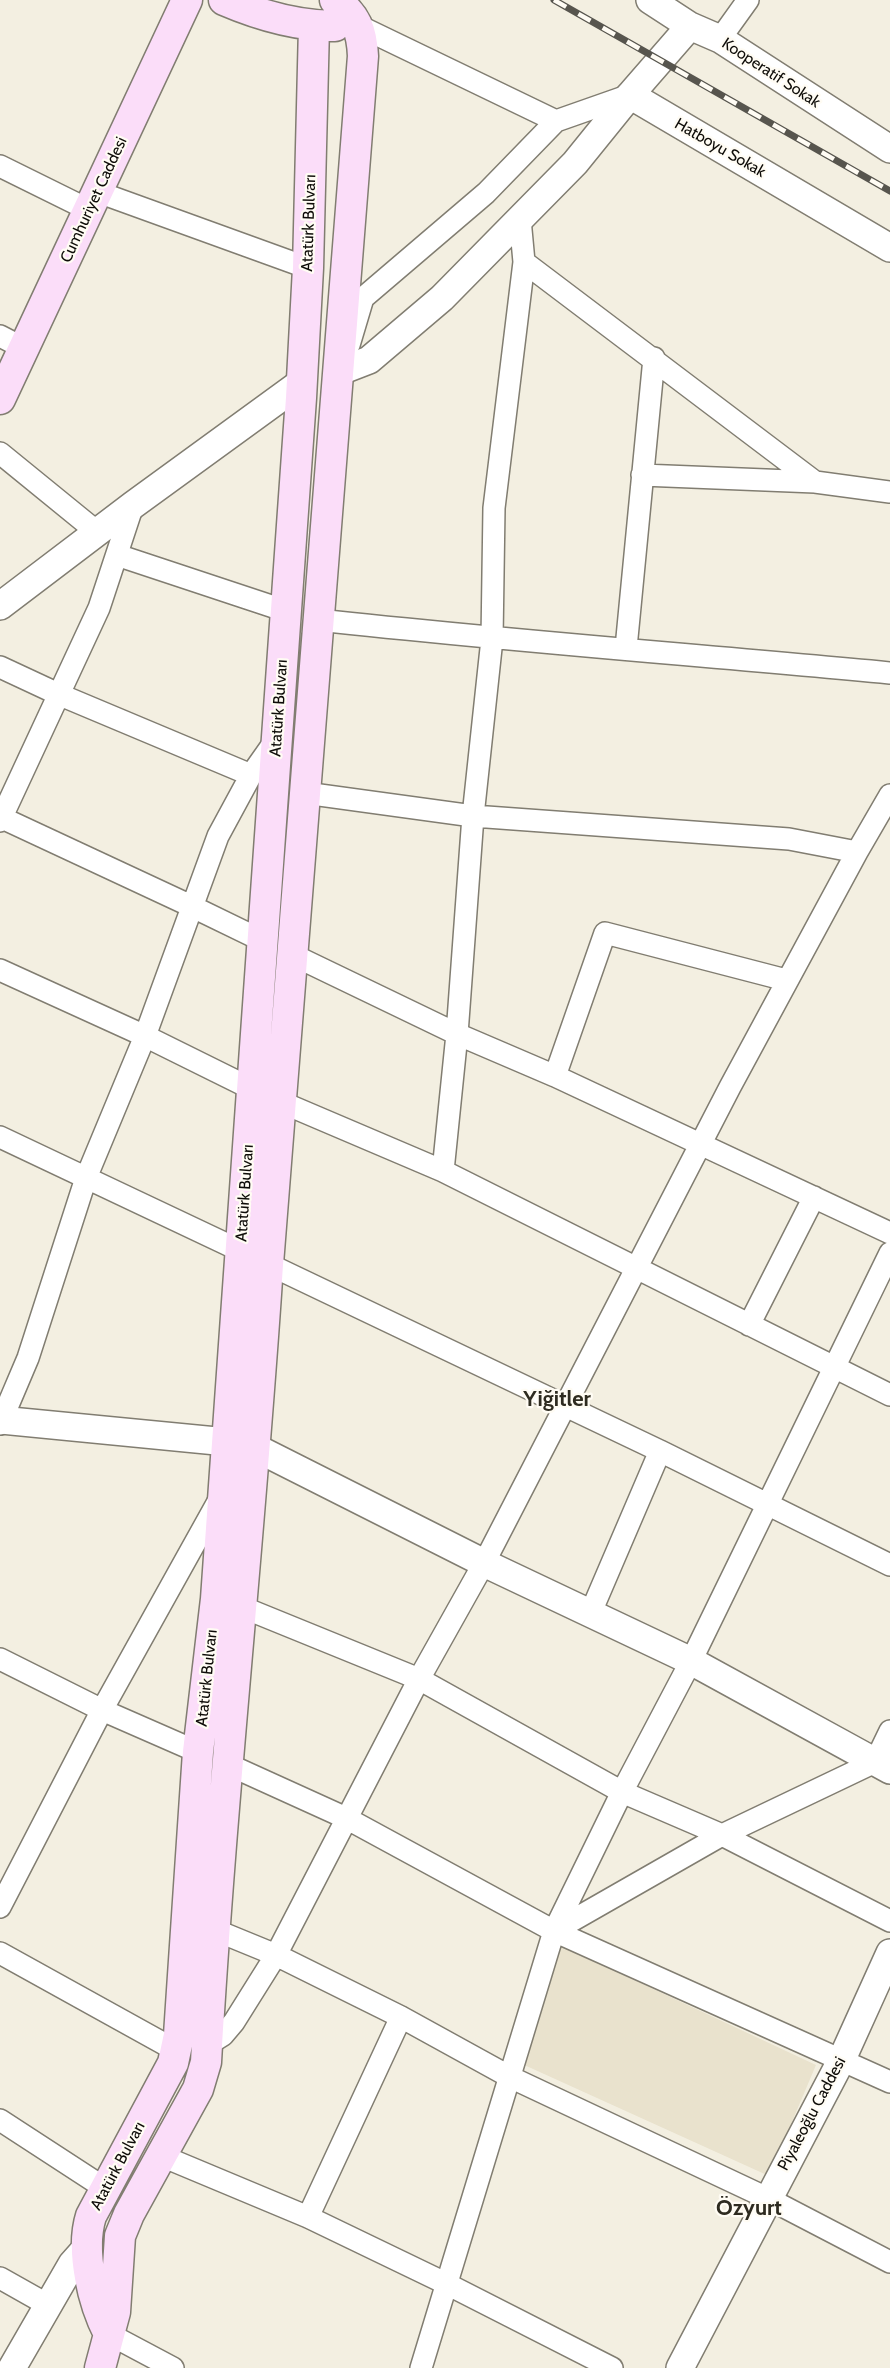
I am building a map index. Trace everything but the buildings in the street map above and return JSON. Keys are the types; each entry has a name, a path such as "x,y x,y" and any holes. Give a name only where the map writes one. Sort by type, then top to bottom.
{"main road":[{"name":"Cumhuriyet Caddesi","path":"0,399 13,343 94,201 187,0"},
{"path":"224,0 250,10 314,26 359,26 354,16 335,0"},
{"name":"Atatürk Bulvarı","path":"109,2334 95,2304 88,2227 91,2216 173,2063 177,2051 201,1929 227,1764 229,1603 224,1491 262,941 263,778 277,738 302,382 308,268 314,26"},
{"name":"Atatürk Bulvarı","path":"100,2368 115,2312 119,2244 129,2214 204,2076 207,2045 201,1929 198,1752 229,1603 256,1448 268,1264 363,56 359,26"},
{"path":"286,611 319,620"},
{"path":"263,778 305,793"},
{"path":"262,941 292,955"},
{"path":"252,1089 281,1102"},
{"path":"241,1251 268,1264"},
{"path":"227,1442 256,1448"},
{"path":"198,1752 227,1764"},
{"path":"177,2051 207,2045"},
{"path":"88,2246 119,2244"}],"street":[{"name":"Kooperatif Sokak","path":"650,0 690,26 720,39 890,149"},
{"path":"720,39 748,0"},
{"path":"359,26 556,121"},
{"path":"338,372 369,360 442,298 575,163 690,26"},
{"path":"338,372 363,298 486,193 556,121 630,95"},
{"name":"Hatboyu Sokak","path":"630,95 890,248"},
{"path":"0,166 94,201 308,268"},
{"path":"442,1171 457,1034 473,816 492,639 494,508 524,262 520,219"},
{"path":"524,262 654,358 815,482"},
{"path":"626,648 654,358"},
{"path":"0,606 133,505 302,382"},
{"path":"0,453 98,532"},
{"path":"642,475 815,482 890,492"},
{"path":"133,505 99,608 0,818 192,906 262,941"},
{"path":"117,555 286,611"},
{"path":"319,620 492,639 626,648 890,674"},
{"path":"0,667 58,694 263,778 218,836 145,1036 86,1178 28,1358 1,1421 227,1442"},
{"path":"305,793 473,816 789,838 857,852"},
{"path":"207,2045 224,2035 234,2022 276,1955 419,1678 484,1563 634,1268 786,980 890,795"},
{"path":"555,1076 604,933 786,980"},
{"path":"292,955 457,1034 701,1143 890,1233"},
{"path":"0,969 145,1036 252,1089"},
{"path":"281,1102 442,1171 890,1395"},
{"path":"0,1137 241,1251"},
{"path":"749,1325 814,1197"},
{"path":"421,2368 554,1931 621,1792 691,1661 890,1253"},
{"path":"268,1264 660,1451 890,1565"},
{"path":"256,1448 484,1563 691,1661 883,1766"},
{"path":"591,1612 660,1451"},
{"path":"0,1907 102,1710 224,1491"},
{"path":"229,1603 419,1678 621,1792 722,1834 890,1921"},
{"path":"2,1663 198,1752"},
{"path":"883,1766 890,1731"},
{"path":"227,1764 346,1818 554,1931 890,2082"},
{"path":"554,1931 722,1834 883,1766"},
{"path":"201,1929 276,1955 401,2017 510,2077 767,2198 890,2262"},
{"path":"0,1953 177,2051"},
{"name":"Piyaleoğlu Caddesi","path":"680,2368 767,2198 842,2059 890,1953"},
{"path":"308,2217 401,2017"},
{"path":"0,2120 106,2188"},
{"path":"162,2156 308,2217 447,2284 612,2368"},
{"path":"12,2368 72,2264 88,2246"},
{"path":"0,2278 48,2305"},
{"path":"109,2334 173,2368"}],"shaded area":[{"path":"557,1944 816,2065 769,2176 511,2059"}],"railway":[{"path":"554,0 890,191"}],"district":[{"name":"Yiğitler","path":"557,1400"},
{"name":"Özyurt","path":"749,2209"}]}
